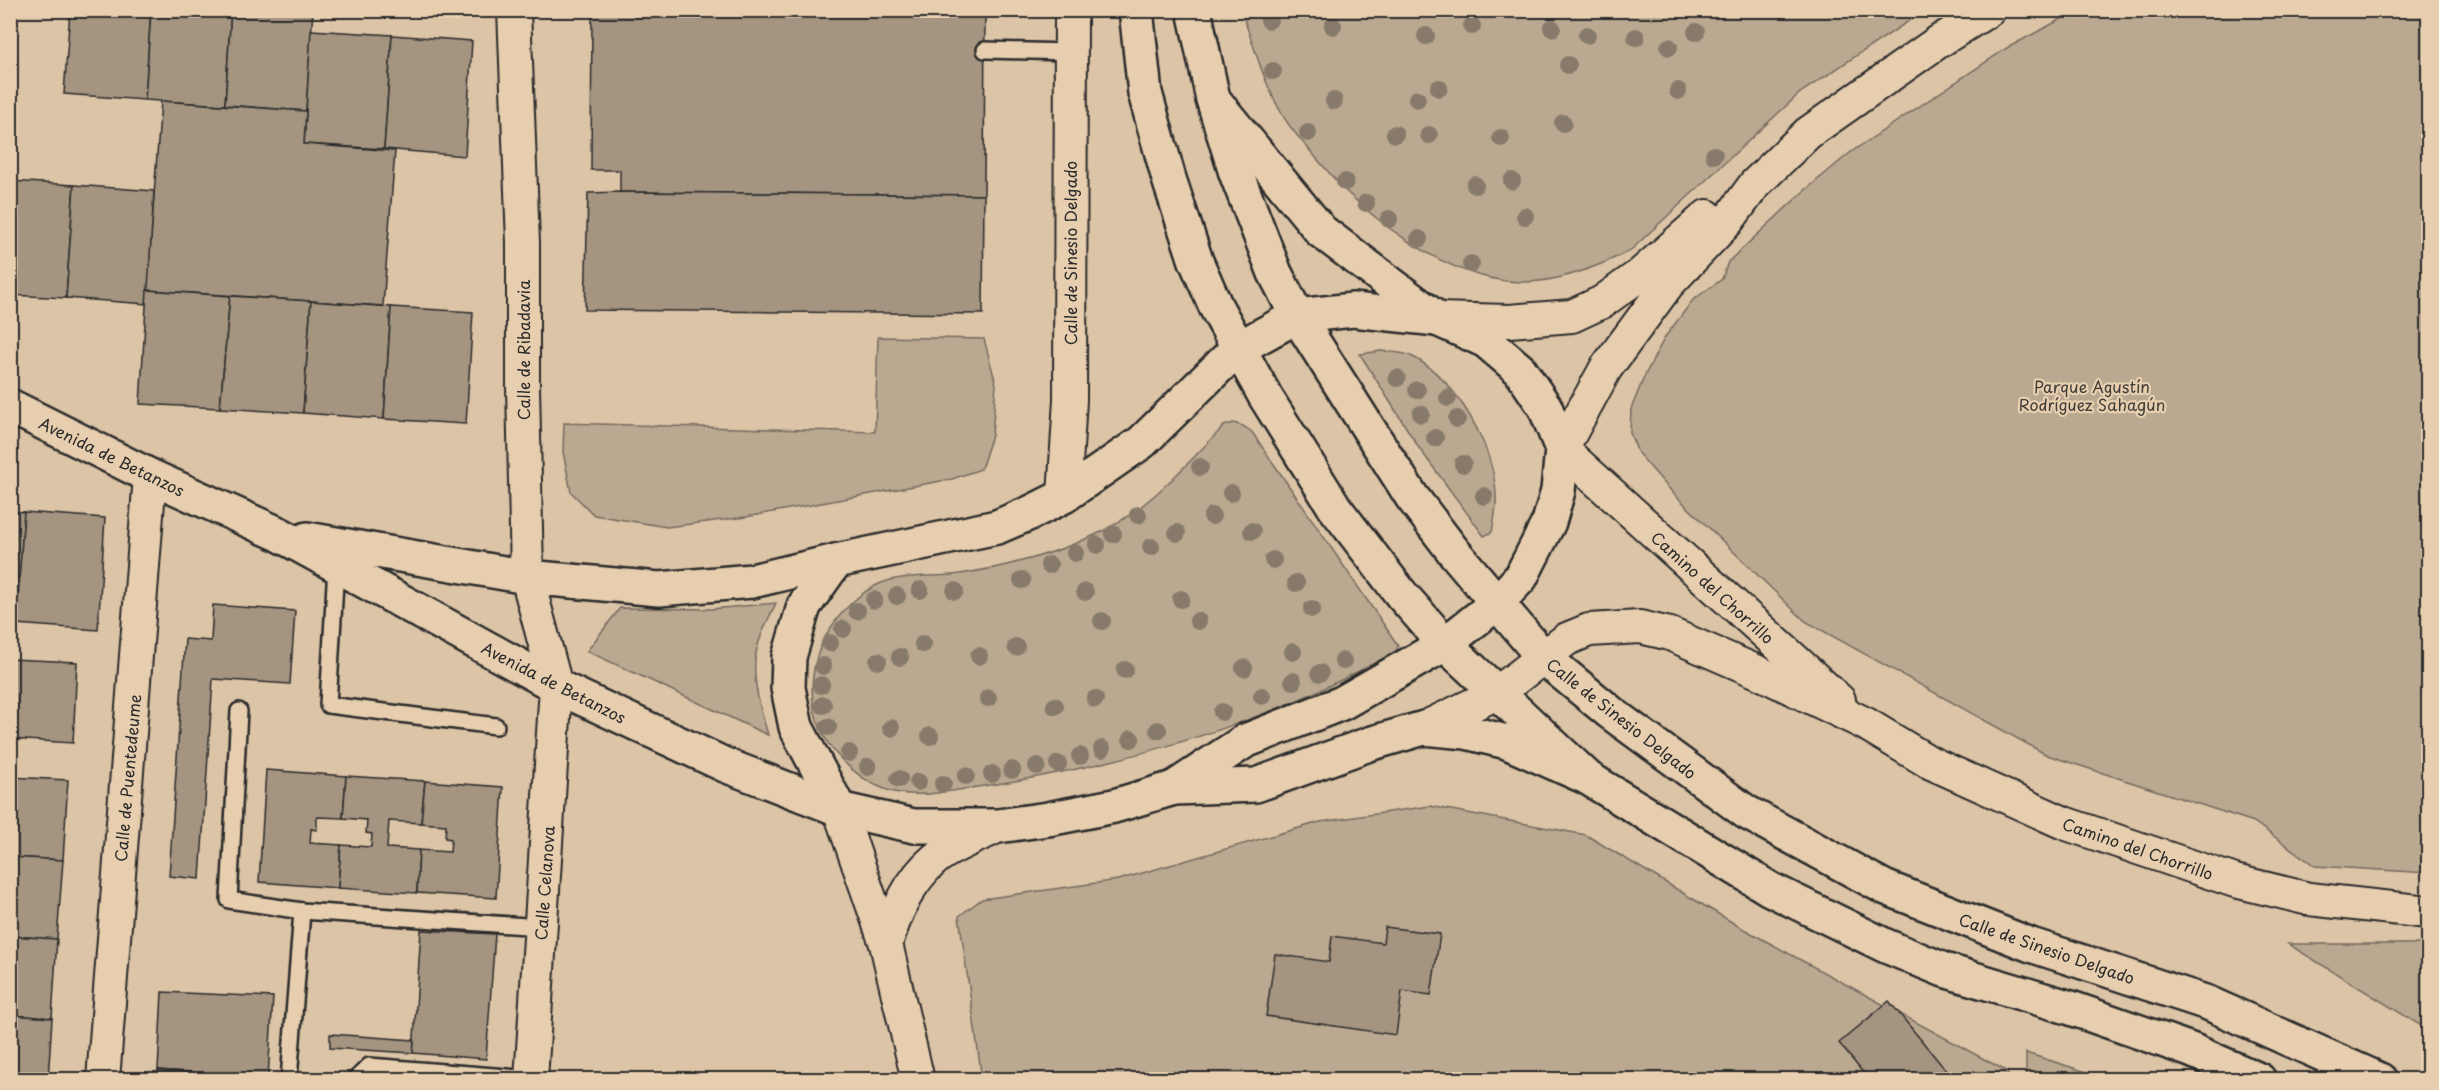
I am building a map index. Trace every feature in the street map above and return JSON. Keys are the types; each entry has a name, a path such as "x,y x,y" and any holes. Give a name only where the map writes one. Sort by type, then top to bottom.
{"street":[{"name":"Calle de Ribadavia","path":"514,10 522,243 527,577 556,686"},
{"name":"Calle de Sinesio Delgado","path":"1064,496 1070,400 1071,10"},
{"path":"1136,10 1145,93 1169,179 1196,261 1237,349 1340,515 1401,594 1445,644 1588,778"},
{"name":"Calle de Sinesio Delgado","path":"1194,10 1214,99 1239,183 1275,273 1297,316 1412,497 1454,552 1544,657 1611,713 1746,812 1884,887 2031,945 2208,1003 2380,1080"},
{"path":"1174,788 1245,741 1342,702 1445,644 1497,603 1521,577 1549,522 1558,491 1562,448 1606,369 1668,284 1727,222 1755,184 1808,133 1938,42 1989,10"},
{"path":"1214,99 1321,231 1437,319 1486,341 1520,370 1545,407 1562,448"},
{"path":"1297,316 1353,310 1437,319 1509,321 1572,316 1602,302 1641,274 1706,216 1755,184"},
{"name":"Avenida de Betanzos","path":"279,534 401,557 527,577 659,589 753,581 997,527 1064,496 1142,442 1237,349 1297,316"},
{"name":"Avenida de Betanzos","path":"10,406 150,476 279,534 556,686 724,765 838,809 914,826 998,826 1114,806 1174,788"},
{"name":"Camino del Chorrillo","path":"1562,448 1866,724"},
{"name":"Calle de Puentedeume","path":"103,1080 150,476"},
{"path":"836,561 804,606 789,657 788,688 796,727 838,809 886,944 918,1080"},
{"name":"Camino del Chorrillo","path":"1424,728 1497,693 1567,639 1589,630 1640,627 1670,634 1700,646 1866,724 1929,762 2064,823 2235,881 2309,899 2428,912"},
{"name":"Calle Celanova","path":"531,1079 556,686"},
{"path":"1174,788 1256,785 1368,744 1424,728 1466,732 1506,742 1588,778 1770,889 1886,946 1944,970 2071,1008 2191,1050 2259,1080"},
{"path":"886,944 897,909 913,884 936,858 998,826"}],"lane":[{"path":"985,50 1071,52"},
{"path":"336,566 328,705 496,726"},
{"path":"239,711 230,900 302,911 541,927"},
{"path":"289,1080 302,911"},
{"path":"355,1080 369,1066 531,1079"}],"green space":[{"path":"1241,10 1924,11 1800,93 1631,250 1565,276 1523,282 1499,280 1452,266 1388,227 1347,192 1285,119 1269,88"},
{"name":"Parque Agustín Rodríguez Sahagún","path":"2073,11 2428,11 2428,873 2315,866 2254,822 2047,755 1805,621 1672,492 1638,453 1630,433 1631,409 1645,375 1665,337 1693,300 1722,279 1728,262 1803,192 1851,152 2007,48"},
{"path":"878,337 984,339 996,384 992,435 981,469 952,479 746,517 667,527 594,515 571,492 563,452 564,423 875,432"},
{"path":"1381,351 1409,355 1429,368 1458,398 1470,417 1480,436 1494,476 1496,505 1492,532 1484,536 1419,448 1360,354"},
{"path":"1233,423 1252,432 1395,641 1398,646 1396,651 1343,679 1257,716 1164,747 1069,771 935,793 904,794 872,783 842,761 827,742 817,720 812,680 814,666 823,641 845,610 857,598 887,581 995,568 1047,554 1097,534 1116,524 1150,500 1224,426"},
{"path":"776,603 760,638 755,660 756,688 768,735 587,651 620,608 711,609"},
{"path":"1430,806 1586,835 1740,927 2008,1072 2008,1079 982,1079 959,916 982,899 1118,880 1320,822"},
{"path":"2288,944 2428,944 2428,1030"},
{"path":"2026,1053 2109,1079 2026,1079"}],"building":[{"path":"70,10 151,10 145,100 64,94"},
{"path":"151,10 231,10 225,105 145,100"},
{"path":"231,10 313,10 306,111 225,105"},
{"path":"592,10 985,10 984,195 620,192 620,170 591,170"},
{"path":"311,30 392,35 384,149 304,144"},
{"path":"392,35 472,41 465,156 384,149"},
{"path":"161,101 306,111 304,144 395,151 383,306 147,290"},
{"path":"10,181 74,185 66,298 10,295"},
{"path":"74,185 154,191 147,304 66,298"},
{"path":"588,193 984,195 983,314 585,310"},
{"path":"147,290 230,296 220,408 140,404"},
{"path":"230,296 311,301 303,413 220,408"},
{"path":"311,301 391,307 384,419 303,413"},
{"path":"391,307 473,312 466,424 384,419"},
{"path":"10,511 24,512 16,624 10,624"},
{"path":"24,512 105,518 98,630 16,624"},
{"path":"213,605 295,611 290,684 213,679 200,879 169,876 185,639 211,641"},
{"path":"10,659 77,662 73,743 10,739"},
{"path":"266,770 346,776 343,818 317,817 317,830 311,829 310,843 341,845 338,888 259,882"},
{"path":"346,776 425,781 421,823 389,821 387,848 419,850 417,893 338,888 341,845 371,847 372,834 366,833 367,820 343,818"},
{"path":"10,777 68,780 63,860 10,857"},
{"path":"425,781 503,787 496,898 417,893 419,850 450,852 451,839 445,838 446,825 421,823"},
{"path":"10,857 63,860 57,939 10,936"},
{"path":"1385,927 1440,934 1431,995 1402,991 1396,1035 1266,1016 1275,954 1329,962 1332,936 1383,943"},
{"path":"421,930 495,934 486,1059 413,1053"},
{"path":"10,936 57,939 52,1018 10,1015"},
{"path":"162,992 273,997 268,1078 158,1070"},
{"path":"1889,1001 1954,1080 1869,1080 1839,1043"},
{"path":"10,1015 52,1018 48,1080 10,1080"},
{"path":"330,1034 414,1040 413,1053 330,1048"},
{"path":"158,1070 268,1078 268,1080 157,1080"}]}
